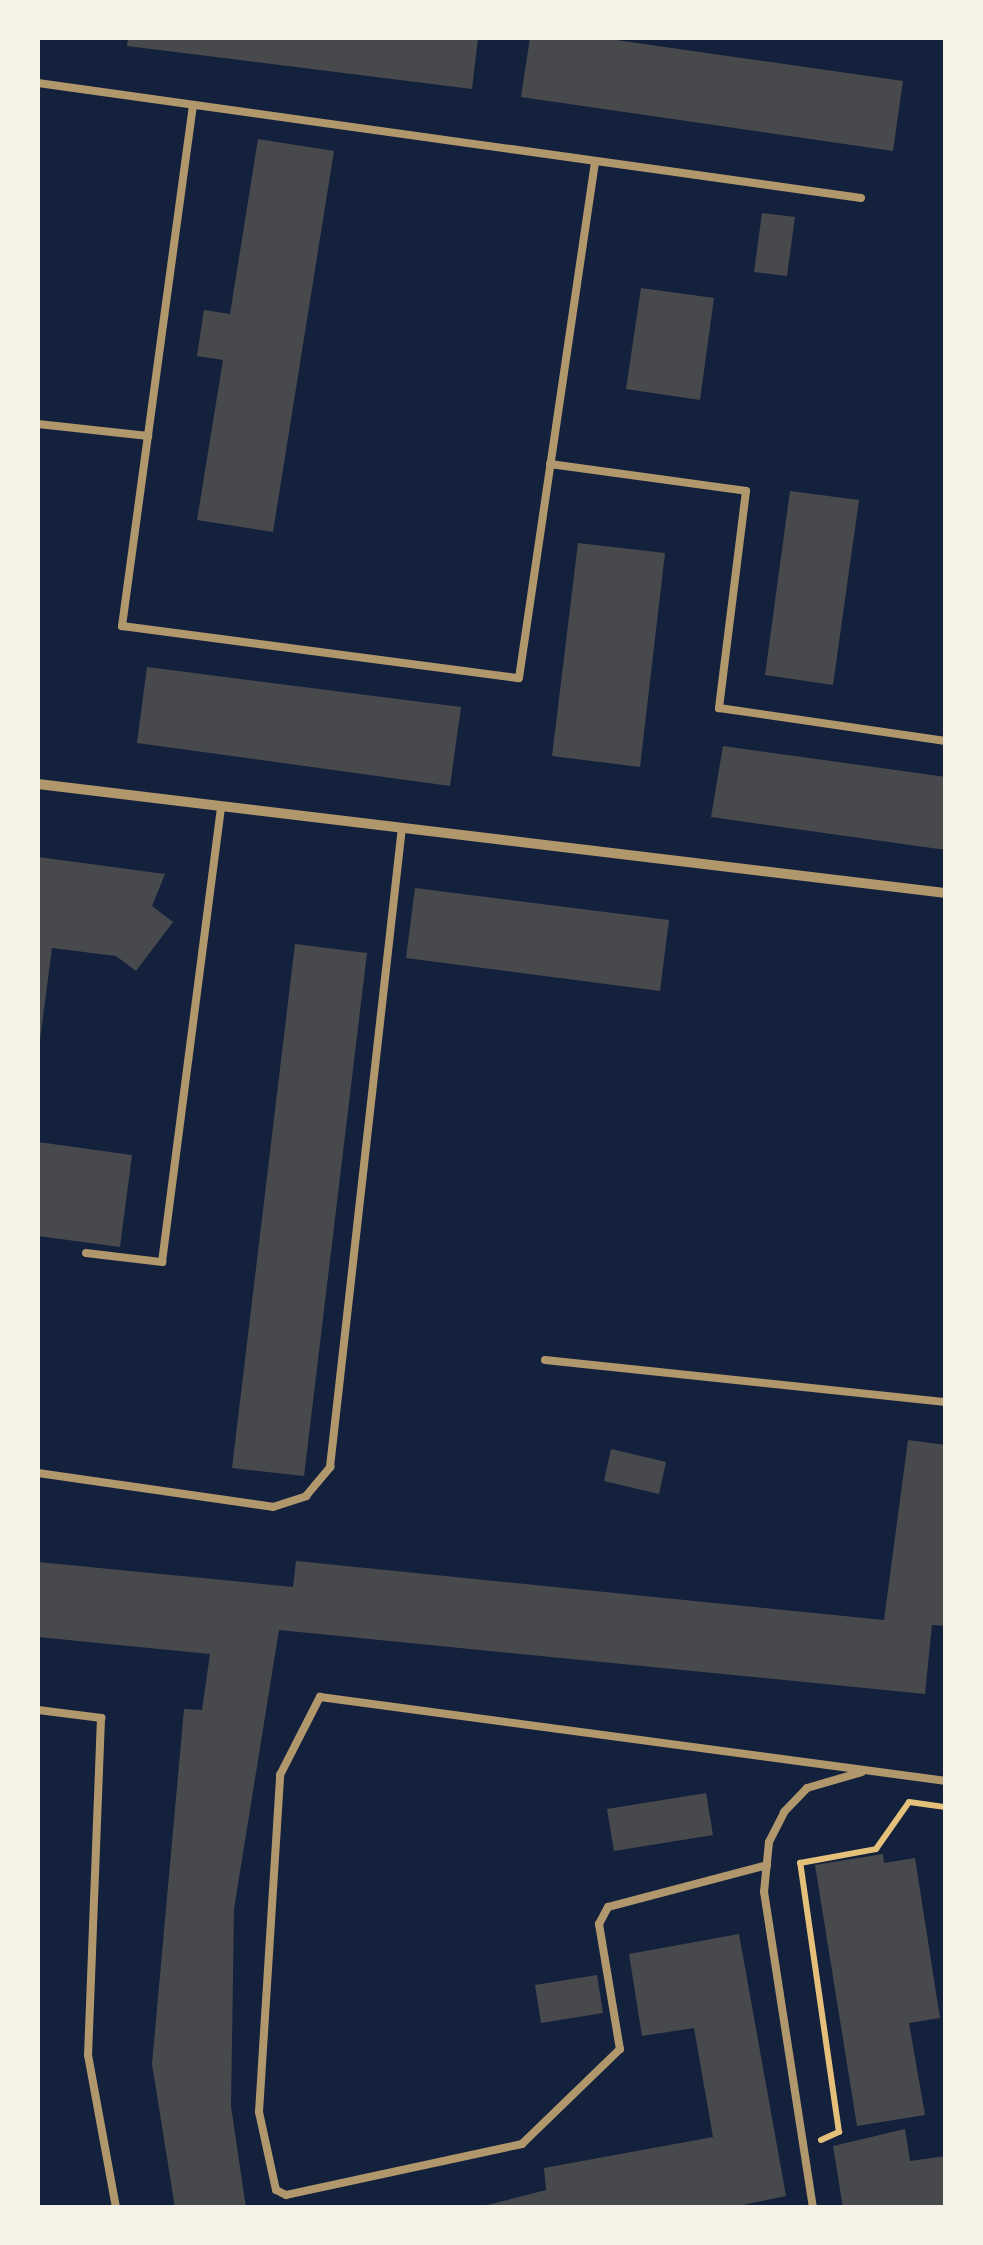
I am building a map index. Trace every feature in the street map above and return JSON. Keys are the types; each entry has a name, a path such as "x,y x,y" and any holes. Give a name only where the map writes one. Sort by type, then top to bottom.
{"street":[{"path":"38,784 946,892"}],"lane":[{"path":"38,83 861,198"},
{"path":"193,105 122,626 519,678 595,162"},
{"path":"38,424 148,436"},
{"path":"550,464 746,491 719,708 946,741"},
{"path":"86,1253 162,1262 221,806"},
{"path":"38,1473 273,1508 306,1496 330,1467 402,828"},
{"path":"545,1360 946,1402"},
{"path":"767,1866 608,1907 599,1924 620,2049 522,2144 286,2196 276,2190 259,2112 280,1775 320,1697 946,1781"},
{"path":"38,1710 101,1718 88,2055 116,2208"},
{"path":"814,2208 764,1892 767,1866 784,1812 807,1788 867,1771"}],"path":[{"path":"823,2158 820,2141 839,2132 800,1862 876,1849 909,1802 946,1807"}],"building":[{"path":"128,38 478,38 472,89 127,46"},
{"path":"530,38 602,38 903,81 893,151 521,97"},
{"path":"258,139 334,151 273,532 197,520 223,360 197,356 204,310 230,314"},
{"path":"762,213 795,217 787,276 754,272"},
{"path":"641,288 714,298 700,400 626,389"},
{"path":"790,491 859,500 833,685 765,675"},
{"path":"578,543 665,553 640,767 552,756"},
{"path":"147,667 461,707 450,786 137,743"},
{"path":"723,746 946,777 946,850 711,817"},
{"path":"38,857 165,874 152,906 173,922 136,971 116,956 52,948 40,1040"},
{"path":"415,888 669,920 660,991 406,958"},
{"path":"295,944 367,953 304,1476 232,1468"},
{"path":"38,1142 132,1155 120,1247 38,1236"},
{"path":"908,1440 946,1445 946,1626 932,1625 925,1694 279,1630 234,1909 231,2106 246,2208 175,2208 152,2064 184,1709 202,1710 210,1654 38,1637 38,1562 293,1587 296,1561 884,1620"},
{"path":"611,1449 666,1462 659,1494 604,1481"},
{"path":"706,1793 713,1835 614,1851 607,1809"},
{"path":"883,1854 884,1863 915,1858 940,2018 909,2023 925,2115 857,2126 815,1865"},
{"path":"739,1934 786,2196 728,2208 475,2208 546,2190 544,2168 713,2137 694,2028 642,2036 629,1954"},
{"path":"597,1975 603,2013 541,2023 535,1985"},
{"path":"905,2129 910,2161 946,2156 946,2208 843,2208 833,2146"}]}
